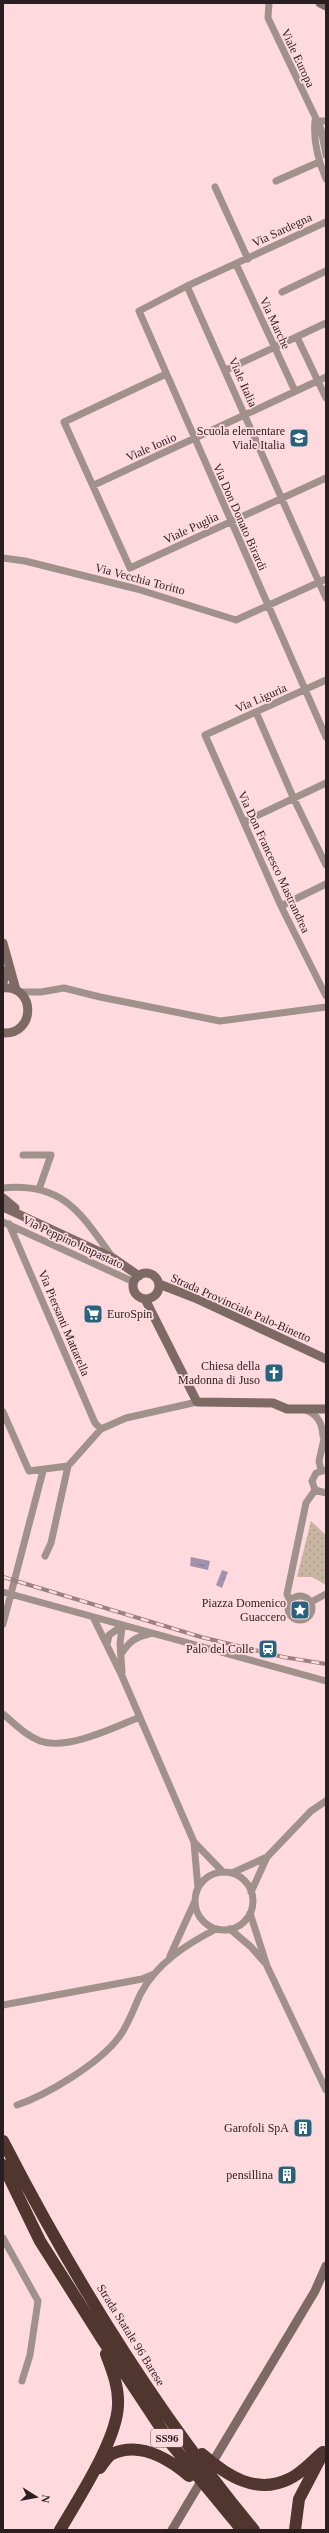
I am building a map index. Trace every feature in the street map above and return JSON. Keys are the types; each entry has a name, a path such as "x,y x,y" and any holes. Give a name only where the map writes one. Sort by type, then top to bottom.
{"highway":[{"name":"Strada Statale 96 Barese","path":"3,2141 82,2284 136,2372 179,2434 254,2530"},
{"path":"3,2165 40,2240 102,2339 117,2387 118,2405 116,2423 91,2478 60,2530"},
{"name":"SS96","path":"102,2339 172,2445 211,2495 242,2530"},
{"path":"179,2434 220,2470 242,2482 263,2486 290,2479 324,2449"},
{"path":"295,2530 299,2499 324,2449"},
{"path":"91,2478 112,2454 128,2450 145,2450 161,2456 178,2466 211,2495"}],"street":[{"name":"Viale Europa","path":"269,3 268,18 321,129 326,155"},
{"path":"320,3 326,6"},
{"name":"Viale Europa","path":"316,121 314,132 319,162 326,179"},
{"path":"316,121 326,121"},
{"path":"276,181 319,162"},
{"name":"Via Sardegna","path":"215,187 248,258"},
{"name":"Via Sardegna","path":"187,286 326,222"},
{"name":"Via Marche","path":"236,264 295,391"},
{"path":"282,292 326,271"},
{"name":"Viale Italia","path":"187,286 246,414 326,598"},
{"name":"Via Don Donato Birardi","path":"187,286 139,311 326,737"},
{"path":"226,370 326,323"},
{"path":"297,337 326,398"},
{"path":"94,485 64,422 166,374"},
{"name":"Viale Ionio","path":"94,485 326,377"},
{"name":"Viale Puglia","path":"94,485 130,568 326,478"},
{"name":"Via Vecchia Toritto","path":"3,558 25,561 144,591 236,620 326,579"},
{"name":"Via Liguria","path":"205,735 326,680"},
{"path":"256,712 293,797 326,865"},
{"name":"Via Don Francesco Mastrandrea","path":"205,735 281,906 326,996"},
{"path":"244,822 293,797 326,783"},
{"path":"281,906 326,884"},
{"path":"3,943 8,967 18,991 28,1005 27,1019 23,1026 12,1033 4,1034"},
{"path":"3,982 8,967"},
{"path":"3,988 18,991 41,992 64,988 100,997 220,1021 326,1007"},
{"path":"28,1005 41,992"},
{"path":"23,1155 51,1156 39,1189"},
{"path":"3,1188 39,1189 59,1197 80,1212 113,1258 136,1279 136,1294 145,1299 197,1402"},
{"path":"3,1198 22,1214"},
{"path":"3,1207 22,1214 113,1258"},
{"name":"Via Peppino Impastato","path":"6,1223 136,1279"},
{"name":"Via Piersanti Mattarella","path":"6,1223 95,1423 101,1429"},
{"path":"136,1279 149,1274 155,1277 159,1284 156,1295 145,1299"},
{"name":"Strada Provinciale Palo-Binetto","path":"159,1284 195,1298 321,1356"},
{"path":"45,1556 51,1543 68,1466 101,1429 126,1418 197,1402 272,1403 287,1408 326,1409"},
{"path":"305,1409 315,1413 321,1422 324,1438"},
{"path":"3,1412 29,1471 43,1471 68,1466"},
{"path":"311,1602 311,1614 301,1620 291,1615 288,1608 290,1601 287,1594 306,1503 315,1490 312,1478 324,1470 319,1461 326,1430"},
{"path":"3,1624 43,1471"},
{"path":"315,1490 326,1493"},
{"path":"3,1592 94,1619 326,1681"},
{"path":"311,1602 326,1594"},
{"path":"290,1601 301,1596 311,1602"},
{"path":"94,1619 122,1676 194,1842 198,1888 195,1901 168,1960"},
{"path":"107,1645 109,1635 122,1626"},
{"path":"122,1626 122,1676"},
{"path":"121,1654 128,1643 138,1637 151,1634"},
{"path":"3,1714 22,1731 42,1741 65,1742 86,1739 140,1717"},
{"path":"17,2106 52,2090 114,2043 124,2029 142,1992 154,1974 168,1960 195,1940 216,1929 230,1929 245,1921 252,1906 251,1892 267,1857 311,1811 326,1801"},
{"path":"194,1842 223,1872"},
{"path":"232,1873 267,1857"},
{"path":"198,1888 208,1877 223,1872 232,1873 241,1878 251,1892"},
{"path":"195,1901 201,1919 216,1929"},
{"path":"250,1913 267,1966 326,2090"},
{"path":"230,1929 252,1947 267,1966"},
{"path":"3,2005 142,1979 154,1974"},
{"path":"3,2238 38,2301 30,2355 22,2381"},
{"path":"172,2530 315,2291 326,2266"},
{"path":"315,2291 326,2277"}],"shaded area":[{"path":"311,1521 326,1535 326,1585 312,1577 297,1577"}],"water":[{"path":"191,1557 210,1561 208,1570 190,1566"},
{"path":"222,1570 228,1572 222,1588 216,1585"}],"railway":[{"path":"3,1577 201,1637 283,1657 326,1664"}],"place":[{"name":"Scuola elementare Viale Italia","path":"299,438"},
{"name":"EuroSpin","path":"93,1314"},
{"name":"Chiesa della Madonna di Juso","path":"274,1373"},
{"name":"Piazza Domenico Guaccero","path":"300,1610"},
{"name":"Palo del Colle","path":"268,1649"},
{"name":"Garofoli SpA","path":"303,2128"},
{"name":"pensillina","path":"287,2175"}]}
